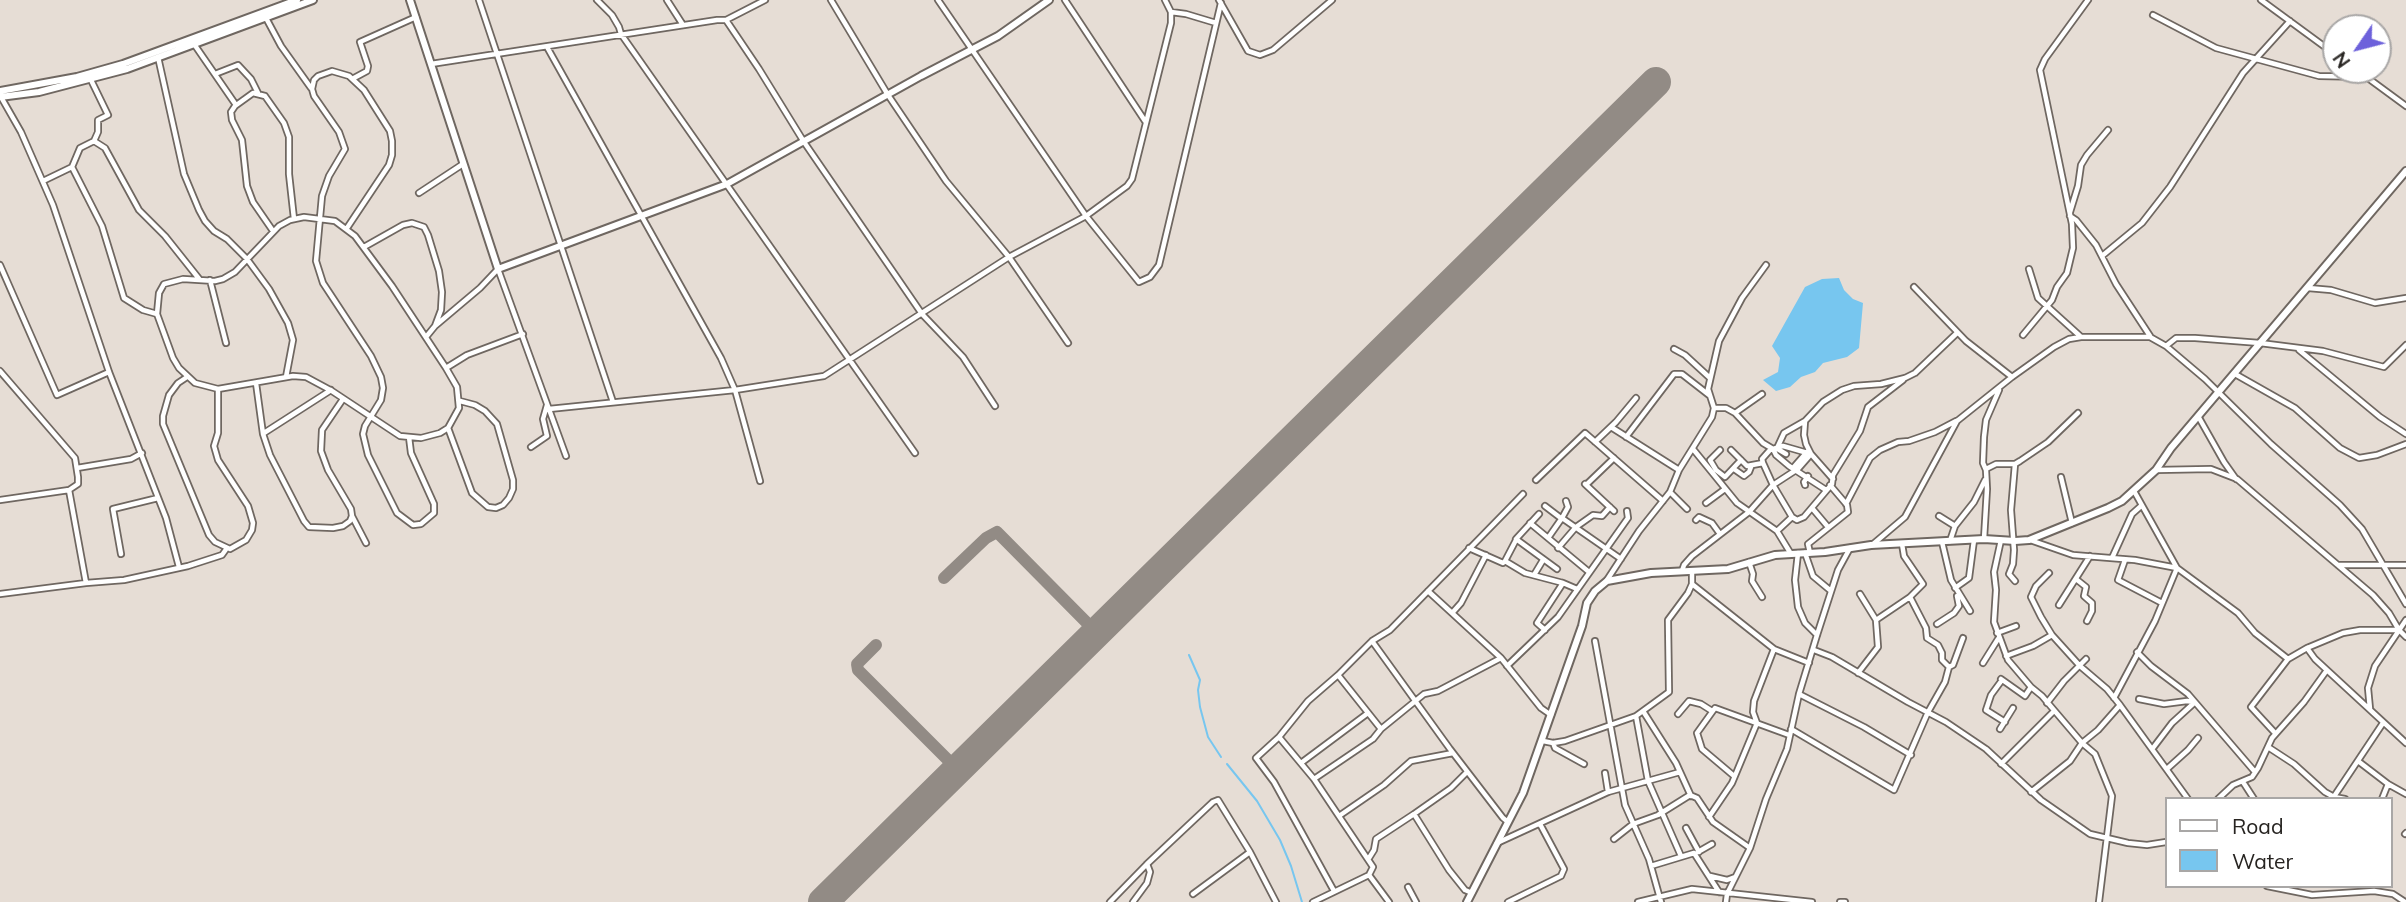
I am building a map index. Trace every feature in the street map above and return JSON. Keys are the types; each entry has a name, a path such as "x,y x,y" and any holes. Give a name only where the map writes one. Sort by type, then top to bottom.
{"main road":[{"path":"0,95 39,92 91,80 296,3 313,0"},
{"path":"410,0 498,269 727,184 971,50 1020,22 1049,0"},
{"path":"0,95 77,77 194,44 266,18 296,3"},
{"path":"1467,902 1523,793 1552,716 1587,603 1595,591 1607,581 1651,573 1728,569 1763,558 1871,545 1984,539 2029,540 2108,508 2134,491 2156,470 2171,448 2406,171"}],"street":[{"path":"478,0 613,402"},
{"path":"597,0 612,15 621,34 915,453"},
{"path":"667,0 683,25"},
{"path":"430,64 726,20 765,0"},
{"path":"831,0 888,95 946,181 1009,257 1069,343"},
{"path":"938,0 1086,216 1139,282 1150,277 1159,265 1220,1"},
{"path":"1065,0 1145,122"},
{"path":"548,407 735,390 824,376 1009,257 1086,216 1127,186 1132,179 1171,23 1171,12 1165,0"},
{"path":"1220,1 1248,51 1259,55 1273,50 1332,0"},
{"path":"2023,335 2047,307 2067,273 2073,248 2070,214 2040,70 2088,0"},
{"path":"2261,0 2322,45"},
{"path":"1171,12 1216,23"},
{"path":"2153,15 2216,48 2322,76"},
{"path":"353,79 367,71 368,66 360,42 416,17"},
{"path":"266,18 345,145 344,153 325,184 316,246 319,274 371,356 381,377 383,394 363,434 368,455 397,513 413,524 421,524 434,513 434,504 411,453 409,437"},
{"path":"726,20 804,142 922,314 962,357 996,406"},
{"path":"2102,256 2142,223 2170,187 2228,95 2256,58 2290,22"},
{"path":"194,44 236,105"},
{"path":"547,47 721,358 735,390 760,481"},
{"path":"158,55 184,174 192,196 205,221 247,259 269,289 292,333 286,377"},
{"path":"215,74 238,65 251,79 258,93"},
{"path":"312,89 314,80 323,73 341,72 353,79 378,110 390,131 392,155 382,177 347,228"},
{"path":"43,181 72,167 80,149 94,141 98,132 97,122 108,113 91,80"},
{"path":"2376,84 2406,106"},
{"path":"273,231 253,202 247,186 242,140 232,120 231,112 236,105 253,93 265,96 284,123 289,137 289,174 294,219"},
{"path":"0,95 21,132 53,205 109,372 166,518 180,566"},
{"path":"2070,214 2081,165 2108,130"},
{"path":"94,141 105,148 139,210 165,236 200,280"},
{"path":"419,192 464,163"},
{"path":"72,167 98,218 124,298 143,310 157,314"},
{"path":"2070,214 2102,256 2116,284 2150,337 2165,346 2219,393 2271,444 2340,505 2362,529 2406,604"},
{"path":"319,218 335,221 347,228 364,247 457,387 459,408 448,428 432,436 400,436 331,390 306,377 286,377 218,389 195,383 187,377 173,358 157,314 159,293 163,284 183,279 223,279 234,272 273,231 294,219 319,218"},
{"path":"364,247 412,222 424,228 440,282 441,310 435,326"},
{"path":"0,265 57,395 109,372"},
{"path":"1607,581 1639,531 1670,492 1679,470 1712,417 1714,408 1708,389 1719,341 1742,298 1766,265"},
{"path":"426,337 498,269 566,456"},
{"path":"2029,269 2038,298 2081,337"},
{"path":"210,280 226,343"},
{"path":"1914,287 1957,333 2012,377"},
{"path":"2308,288 2331,290 2375,303 2406,298"},
{"path":"1833,479 1809,453 1793,447 1776,448 1765,455 1763,463 1773,485 1792,517 1801,519 1833,479 1860,431 1868,407 1928,362 1957,333"},
{"path":"446,368 467,355 523,334"},
{"path":"1846,504 1870,458 1880,450 1935,432 1957,421 2061,342 2081,337 2150,337"},
{"path":"2165,346 2176,338 2260,343 2323,351 2384,367 2406,345"},
{"path":"1674,349 1685,355 1710,379"},
{"path":"2298,349 2380,417 2406,434"},
{"path":"0,371 75,458 78,468 78,484 69,490 0,500"},
{"path":"1626,437 1674,374 1682,374 1710,396"},
{"path":"2235,374 2295,408 2340,448 2359,458 2377,455 2406,444"},
{"path":"187,377 178,383 169,395 163,424 209,535 215,542 233,548 246,540 253,523 248,506 218,460 214,446 218,433 218,389"},
{"path":"1817,635 1805,623 1798,607 1795,580 1801,553 1808,544 1848,512 1846,504 1828,487 1776,455 1776,448 1784,433 1805,421 1823,402 1842,390 1905,378"},
{"path":"256,383 263,433 270,455 304,521 309,527 333,528 343,526 352,516"},
{"path":"1984,539 1987,489 1983,463 1986,419 1996,393 2003,385"},
{"path":"263,433 331,390"},
{"path":"1735,412 1762,394"},
{"path":"342,398 322,430 321,451 366,543"},
{"path":"1595,442 1636,398"},
{"path":"448,428 472,493 488,507 503,505 513,489 513,480 497,424 485,411 460,401"},
{"path":"531,447 547,436 543,419 548,407"},
{"path":"1714,408 1726,408 1735,412 1763,443 1786,454"},
{"path":"1986,470 1988,466 1996,464 2015,464 2048,442 2078,414"},
{"path":"2198,416 2224,462 2237,479 2373,594 2406,637"},
{"path":"1805,421 1804,435 1809,453"},
{"path":"1871,545 1905,517 1957,421"},
{"path":"1611,427 1679,470"},
{"path":"1536,480 1585,433 1663,501"},
{"path":"1693,449 1725,489 1749,512 1777,531 1801,553 1813,576 1832,591"},
{"path":"1720,450 1710,460 1725,477 1741,460"},
{"path":"1731,450 1751,467"},
{"path":"78,468 131,459 142,453"},
{"path":"1682,571 1692,556 1749,512 1773,485 1795,469 1809,453"},
{"path":"1558,548 1576,527 1593,515 1602,516 1612,509 1586,484 1614,458"},
{"path":"1734,469 1744,476 1751,467 1763,463"},
{"path":"2015,464 2011,510 2015,541 2010,574 2015,581"},
{"path":"2156,470 2211,469 2237,479"},
{"path":"1805,485 1808,476"},
{"path":"2061,477 2072,524"},
{"path":"1950,542 1955,526 1974,502 1985,479"},
{"path":"1706,503 1725,489"},
{"path":"69,490 86,583"},
{"path":"2134,491 2178,568 2238,614 2288,659"},
{"path":"1670,492 1688,509"},
{"path":"1334,891 1274,782 1256,758 1279,737 1308,701 1372,641 1390,630 1468,547 1523,494"},
{"path":"121,554 113,509 158,498"},
{"path":"1548,538 1568,507 1566,501"},
{"path":"1545,506 1621,559"},
{"path":"2112,558 2133,514 2141,506"},
{"path":"1812,508 1828,527"},
{"path":"1507,666 1558,617 1628,518 1627,511"},
{"path":"1505,561 1516,539 1539,513"},
{"path":"1939,516 1955,526"},
{"path":"1696,520 1699,517 1712,523 1720,534"},
{"path":"1777,531 1792,517"},
{"path":"1530,523 1588,572"},
{"path":"1516,539 1557,569"},
{"path":"1956,590 1969,578 1974,540"},
{"path":"2001,540 1994,572 1994,622 2006,656 2016,671 2095,754 2112,796 2099,902"},
{"path":"2029,540 2058,551 2178,568"},
{"path":"1937,624 1954,613 1959,606 1942,542"},
{"path":"1876,620 1910,597 1923,584 1904,556 1902,544"},
{"path":"1468,547 1503,563 1505,561 1525,573 1577,589"},
{"path":"0,594 124,580 222,555 227,548"},
{"path":"1726,902 1727,894 1751,848 1766,799 1787,749 1799,694 1817,635 1838,570 1850,548"},
{"path":"1453,612 1461,603 1486,555"},
{"path":"2059,606 2090,556"},
{"path":"1534,575 1543,560"},
{"path":"2125,560 2118,580 2162,603"},
{"path":"1749,562 1752,581 1762,597"},
{"path":"2337,565 2406,565"},
{"path":"2114,698 2178,568"},
{"path":"1543,741 1553,743 1636,716 1669,692 1668,620 1688,593 1692,584 1692,571"},
{"path":"2049,573 2036,586 2031,597 2034,607 2052,635 2120,705 2187,797"},
{"path":"2076,579 2086,587 2084,596 2092,603 2092,611 2087,621"},
{"path":"1545,630 1537,623 1563,583"},
{"path":"1692,584 1774,649 1809,663"},
{"path":"1956,590 1970,611"},
{"path":"1428,591 1501,658 1541,708 1552,716"},
{"path":"1857,673 1878,647 1876,620 1860,594"},
{"path":"1910,597 1926,628 1927,638 1938,645 1942,660 1949,667"},
{"path":"2370,710 2368,688 2375,666 2406,620"},
{"path":"1983,663 1998,636 2016,626"},
{"path":"2275,733 2251,707 2288,659 2343,633 2399,630"},
{"path":"2006,656 2033,646 2052,635"},
{"path":"1791,729 1894,790 1928,712 1945,682 1949,667 1953,665 1962,638"},
{"path":"1372,641 1467,772 1508,822"},
{"path":"1595,641 1622,789 1651,866 1660,899"},
{"path":"2308,648 2327,670 2406,743"},
{"path":"1710,817 1734,776 1757,723 1753,712 1754,701 1774,649"},
{"path":"1814,650 1832,657 1928,712 1986,749 2031,792 2090,834 2147,845 2164,842"},
{"path":"2137,652 2151,666 2178,685 2255,772"},
{"path":"1314,779 1373,739 1381,729 1424,694 1438,691 1501,658"},
{"path":"2047,703 2086,659"},
{"path":"2220,797 2233,785 2243,782 2255,772 2275,733 2304,702 2327,670"},
{"path":"1338,675 1381,729"},
{"path":"2005,722 1986,710 2001,679 2025,696 2031,687"},
{"path":"1799,694 1911,755"},
{"path":"2139,699 2164,704 2194,702"},
{"path":"1678,715 1689,701 1712,711"},
{"path":"2153,748 2172,723 2194,702"},
{"path":"2031,792 2070,761 2082,743 2098,730 2120,705"},
{"path":"1734,776 1702,749 1697,733 1715,708 1789,735"},
{"path":"2000,729 2013,708"},
{"path":"1643,711 1692,796"},
{"path":"2001,764 2054,711"},
{"path":"1301,763 1368,713"},
{"path":"1636,716 1648,781 1681,856"},
{"path":"1638,724 1647,719"},
{"path":"2334,797 2383,723"},
{"path":"1279,737 1314,779 1373,867 1369,875 1312,902"},
{"path":"2168,768 2198,738"},
{"path":"1553,743 1555,748 1584,764"},
{"path":"2268,747 2294,764 2332,797"},
{"path":"1339,816 1384,785 1411,761 1453,753"},
{"path":"2358,761 2406,794"},
{"path":"1369,858 1376,839 1451,788 1467,772"},
{"path":"1496,843 1608,792 1680,772"},
{"path":"1605,773 1608,792"},
{"path":"2243,782 2253,797"},
{"path":"2383,797 2388,784"},
{"path":"1614,839 1633,824 1661,813 1690,795 1698,798 1717,826 1751,848"},
{"path":"1110,902 1215,800 1220,801 1276,902"},
{"path":"1414,814 1449,870 1465,890 1472,892"},
{"path":"1508,902 1561,876 1564,869 1540,824"},
{"path":"1686,828 1696,853 1720,893"},
{"path":"1651,866 1696,853 1712,844"},
{"path":"1194,894 1250,852"},
{"path":"1133,902 1147,883 1150,872 1147,864"},
{"path":"1708,875 1727,880 1738,874"},
{"path":"1369,875 1389,902"},
{"path":"1408,887 1416,902"},
{"path":"2277,888 2312,895 2354,889 2393,894 2405,902"},
{"path":"1638,902 1660,899 1692,889 1812,902"}],"water":[{"path":"1839,278 1844,290 1853,299 1863,303 1859,348 1847,357 1823,363 1815,372 1801,377 1790,387 1776,391 1763,380 1778,372 1780,358 1772,346 1805,287 1822,279"}],"waterway":[{"path":"1189,655 1200,680 1200,707 1208,737 1221,757"},
{"path":"1227,764 1257,801 1280,840 1302,902"}],"taxiway":[{"path":"944,578 986,538 997,532 1097,633"},
{"path":"876,645 857,664 858,670 958,770"}],"runway":[{"path":"823,902 1656,82"}]}
